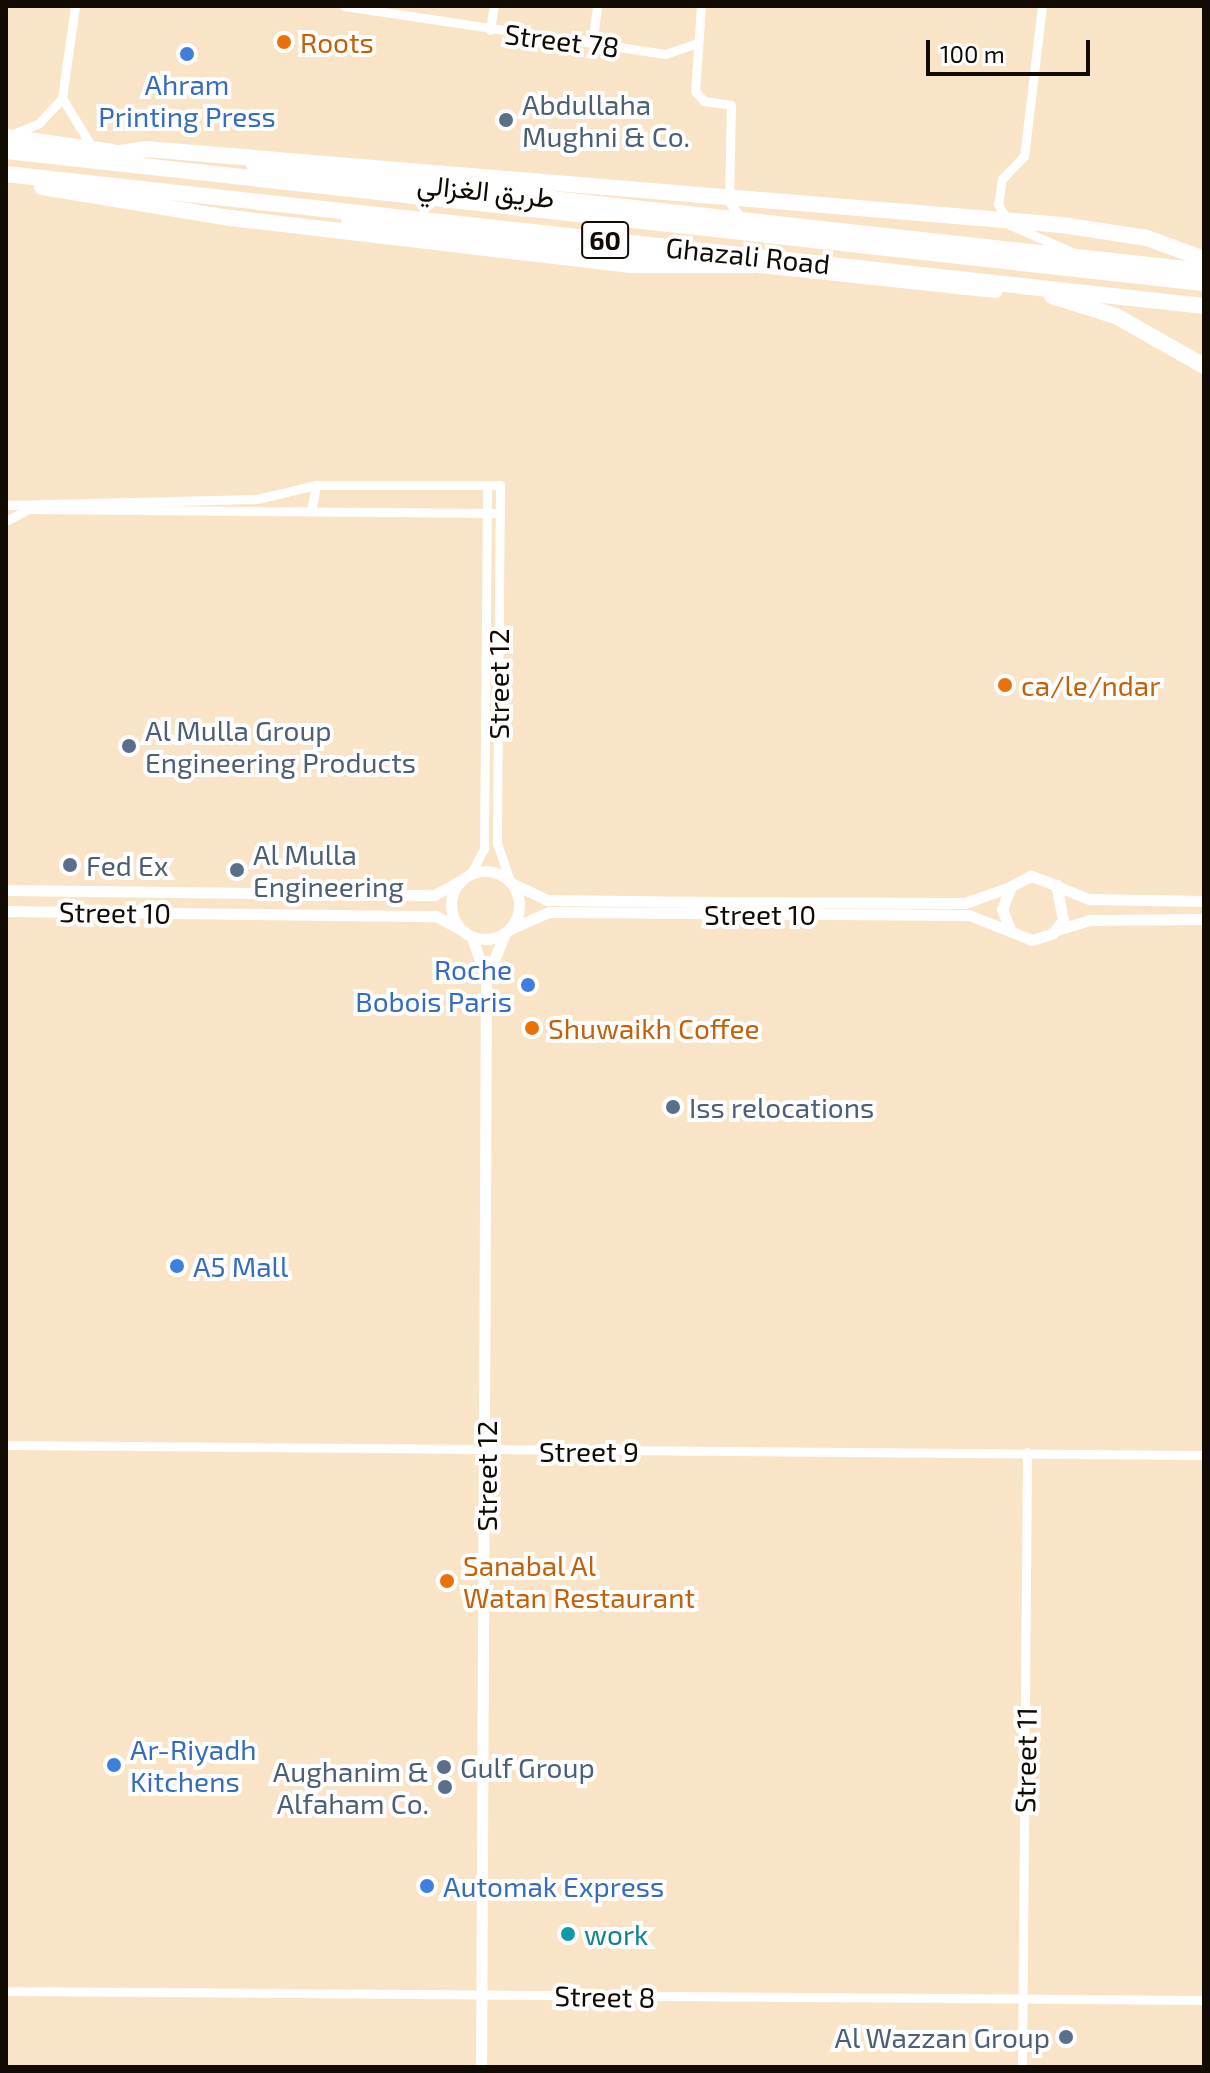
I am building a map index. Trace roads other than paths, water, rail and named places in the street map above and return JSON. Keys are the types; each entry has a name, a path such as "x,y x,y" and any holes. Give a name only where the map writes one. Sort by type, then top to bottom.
{"highway":[{"path":"73,161 146,149 1062,225 1147,238 1204,259"},
{"name":"Ghazali Road","path":"6,151 73,161 1204,283"},
{"name":"Ghazali Road","path":"6,178 1204,306"},
{"path":"6,178 96,199 631,265 751,265"},
{"path":"1016,285 1116,316 1204,366"}],"main road":[{"name":"طريق الغزالي","path":"6,136 95,149 1072,252 1204,270"},
{"name":"طريق الغزالي","path":"6,178 751,265 1204,313"}],"street":[{"path":"75,6 62,98 73,126 95,149"},
{"name":"Street 78","path":"344,6 397,10 490,30 665,54 694,44"},
{"path":"490,30 494,6"},
{"path":"592,43 597,6"},
{"path":"701,6 694,44 695,91 704,101 731,105 729,202 740,216"},
{"path":"1042,6 1024,156 999,186 1002,218 1072,252"},
{"path":"6,136 39,123 62,98"},
{"path":"6,505 257,499 316,485 487,485"},
{"path":"311,511 316,485"},
{"name":"Street 12","path":"471,873 484,849 487,485 500,485 497,843 511,882"},
{"path":"6,521 29,509 499,513"},
{"path":"491,871 511,882 519,912 507,931 472,937 461,930 451,911 460,881 471,873 491,871"},
{"path":"1204,901 1089,899 1031,876 1011,886 1002,909 1011,931 1032,940 1089,920 1204,919"},
{"name":"Street 10","path":"6,890 434,895 460,881"},
{"name":"Street 10","path":"511,882 547,900 969,915 1011,931"},
{"path":"1056,885 1065,907 1056,930"},
{"name":"Street 10","path":"507,931 549,912 965,903 1011,886"},
{"name":"Street 10","path":"6,911 436,916 461,930"},
{"name":"Street 12","path":"486,980 507,931"},
{"name":"Street 12","path":"472,937 486,980 481,2067"},
{"name":"Street 9","path":"6,1445 486,1454 1027,1452 1204,1455"},
{"name":"Street 11","path":"1022,2067 1027,1452"},
{"name":"Street 8","path":"6,1991 1022,2002 1204,2000"}],"place":[{"name":"Roots","path":"284,42"},
{"name":"Ahram Printing Press","path":"187,54"},
{"name":"Abdullaha Mughni & Co.","path":"506,120"},
{"name":"ca/le/ndar","path":"1005,685"},
{"name":"Al Mulla Group Engineering Products","path":"129,746"},
{"name":"Fed Ex","path":"70,865"},
{"name":"Al Mulla Engineering","path":"237,870"},
{"name":"Roche Bobois Paris","path":"528,985"},
{"name":"Shuwaikh Coffee","path":"532,1028"},
{"name":"Iss relocations","path":"673,1107"},
{"name":"A5 Mall","path":"177,1266"},
{"name":"Sanabal Al Watan Restaurant","path":"447,1581"},
{"name":"Ar-Riyadh Kitchens","path":"114,1765"},
{"name":"Gulf Group","path":"444,1767"},
{"name":"Aughanim & Alfaham Co.","path":"445,1787"},
{"name":"Automak Express","path":"427,1886"},
{"name":"work","path":"568,1934"},
{"name":"Al Wazzan Group","path":"1066,2037"}]}
